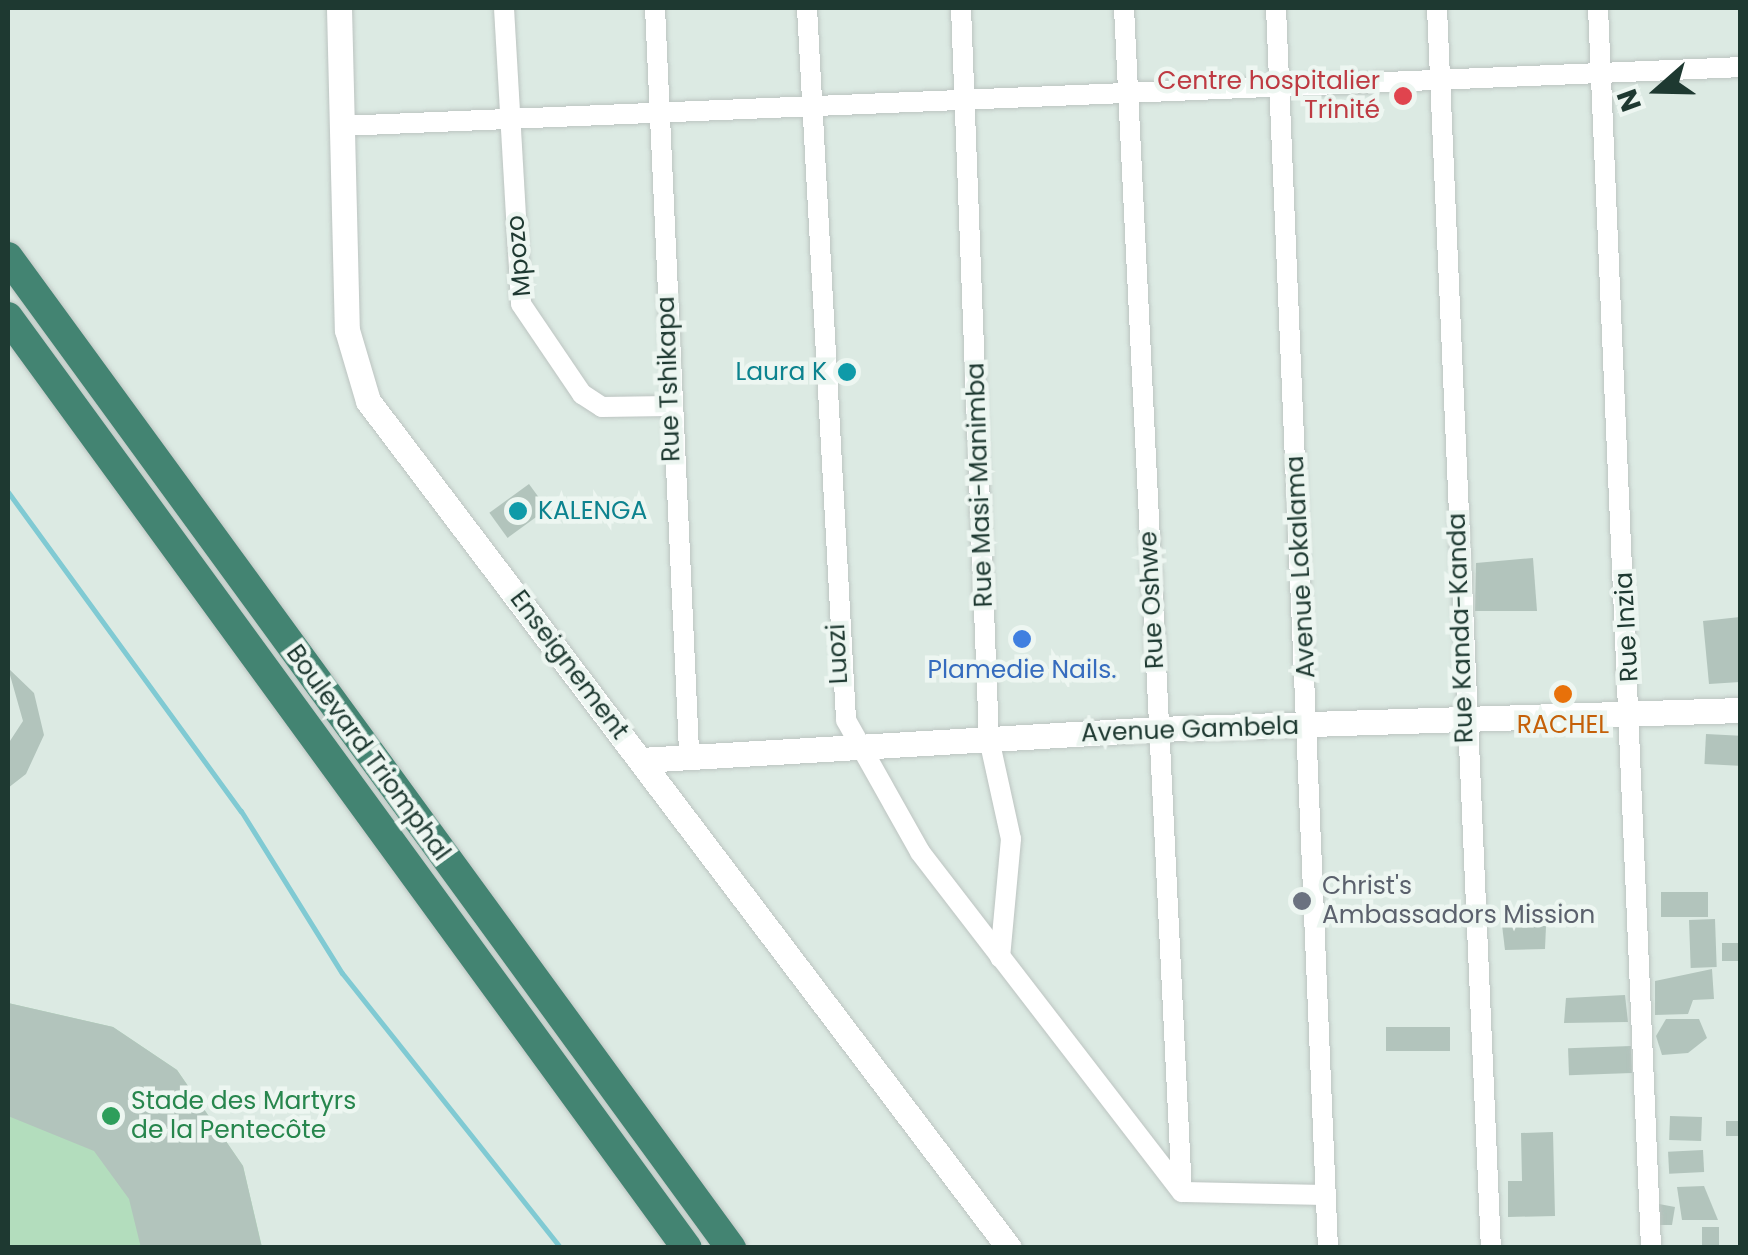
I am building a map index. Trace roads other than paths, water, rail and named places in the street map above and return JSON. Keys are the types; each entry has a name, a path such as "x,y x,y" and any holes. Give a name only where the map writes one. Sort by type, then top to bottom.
{"highway":[{"name":"Boulevard Triomphal","path":"8,257 730,1248"},
{"name":"Boulevard Triomphal","path":"8,316 687,1248"}],"street":[{"name":"Enseignement","path":"339,8 347,330 368,401 1009,1248"},
{"name":"Mpozo","path":"504,8 521,304 534,334 602,407 669,406"},
{"name":"Rue Tshikapa","path":"655,8 669,406 688,751"},
{"name":"Luozi","path":"807,8 840,702 858,746 920,852 1182,1192"},
{"name":"Rue Masi-Manimba","path":"961,8 990,740 1011,839 1000,957"},
{"name":"Rue Oshwe","path":"1124,8 1182,1192"},
{"name":"Avenue Lokalama","path":"1276,8 1328,1248"},
{"name":"Rue Kanda-Kanda","path":"1437,8 1464,721 1491,1248"},
{"name":"Rue Inzia","path":"1598,8 1651,1248"},
{"path":"341,126 814,101 966,99 1740,67"},
{"name":"Avenue Gambela","path":"642,760 688,751 990,740 1158,729 1740,710"},
{"path":"1182,1192 1326,1194"}],"waterway":[{"path":"8,492 241,811 342,973 561,1248"}],"place":[{"name":"Centre hospitalier Trinité","path":"1403,96"},
{"name":"Laura K","path":"847,372"},
{"name":"KALENGA","path":"518,511"},
{"name":"Plamedie Nails.","path":"1022,639"},
{"name":"RACHEL","path":"1563,694"},
{"name":"Christ's Ambassadors Mission","path":"1302,901"},
{"name":"Stade des Martyrs de la Pentecôte","path":"111,1116"}]}
